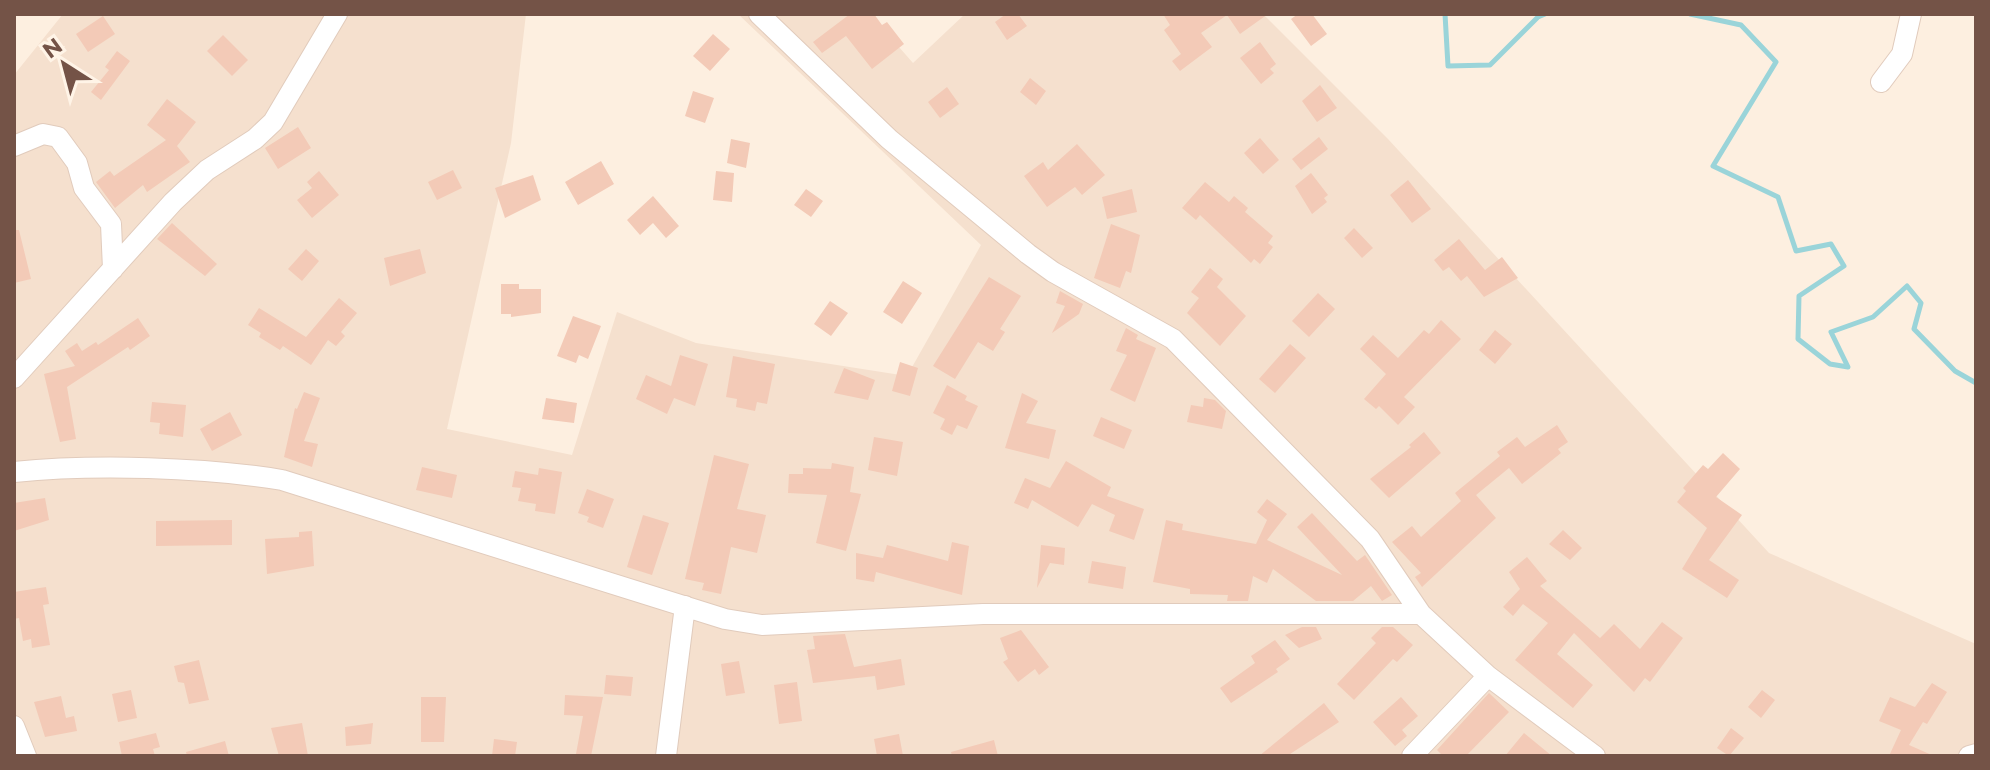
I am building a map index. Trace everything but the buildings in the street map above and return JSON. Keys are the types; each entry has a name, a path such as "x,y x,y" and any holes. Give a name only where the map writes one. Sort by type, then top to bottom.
{"street":[{"path":"14,378 173,202 207,170 255,139 273,122 337,14"},
{"path":"759,14 889,139 1028,254 1053,272 1173,339 1370,539 1421,614 1488,676 1595,756"},
{"path":"1881,82 1902,54 1911,14"},
{"path":"14,146 43,134 58,137 77,163 84,188 111,224 113,269"},
{"path":"14,472 48,469 236,473 282,480 725,619 762,625 983,614 1421,614"},
{"path":"666,756 685,606"},
{"path":"1412,756 1488,676"},
{"path":"14,726 26,756"},
{"path":"1969,756 1976,754"}],"shaded area":[{"path":"63,14 526,14 511,143 447,429 572,455 617,312 696,343 907,376 981,245 738,14 870,14 913,63 965,14 1263,14 1388,139 1769,553 1976,644 1976,756 14,756 14,75"}],"waterway":[{"path":"1445,14 1448,66 1490,65 1538,17 1545,14"},
{"path":"1690,14 1741,25 1776,62 1713,166 1778,197 1796,251 1831,244 1844,266 1799,296 1798,339 1830,364 1848,367 1831,332 1873,317 1907,286 1921,303 1914,329 1955,371 1976,383"}]}
